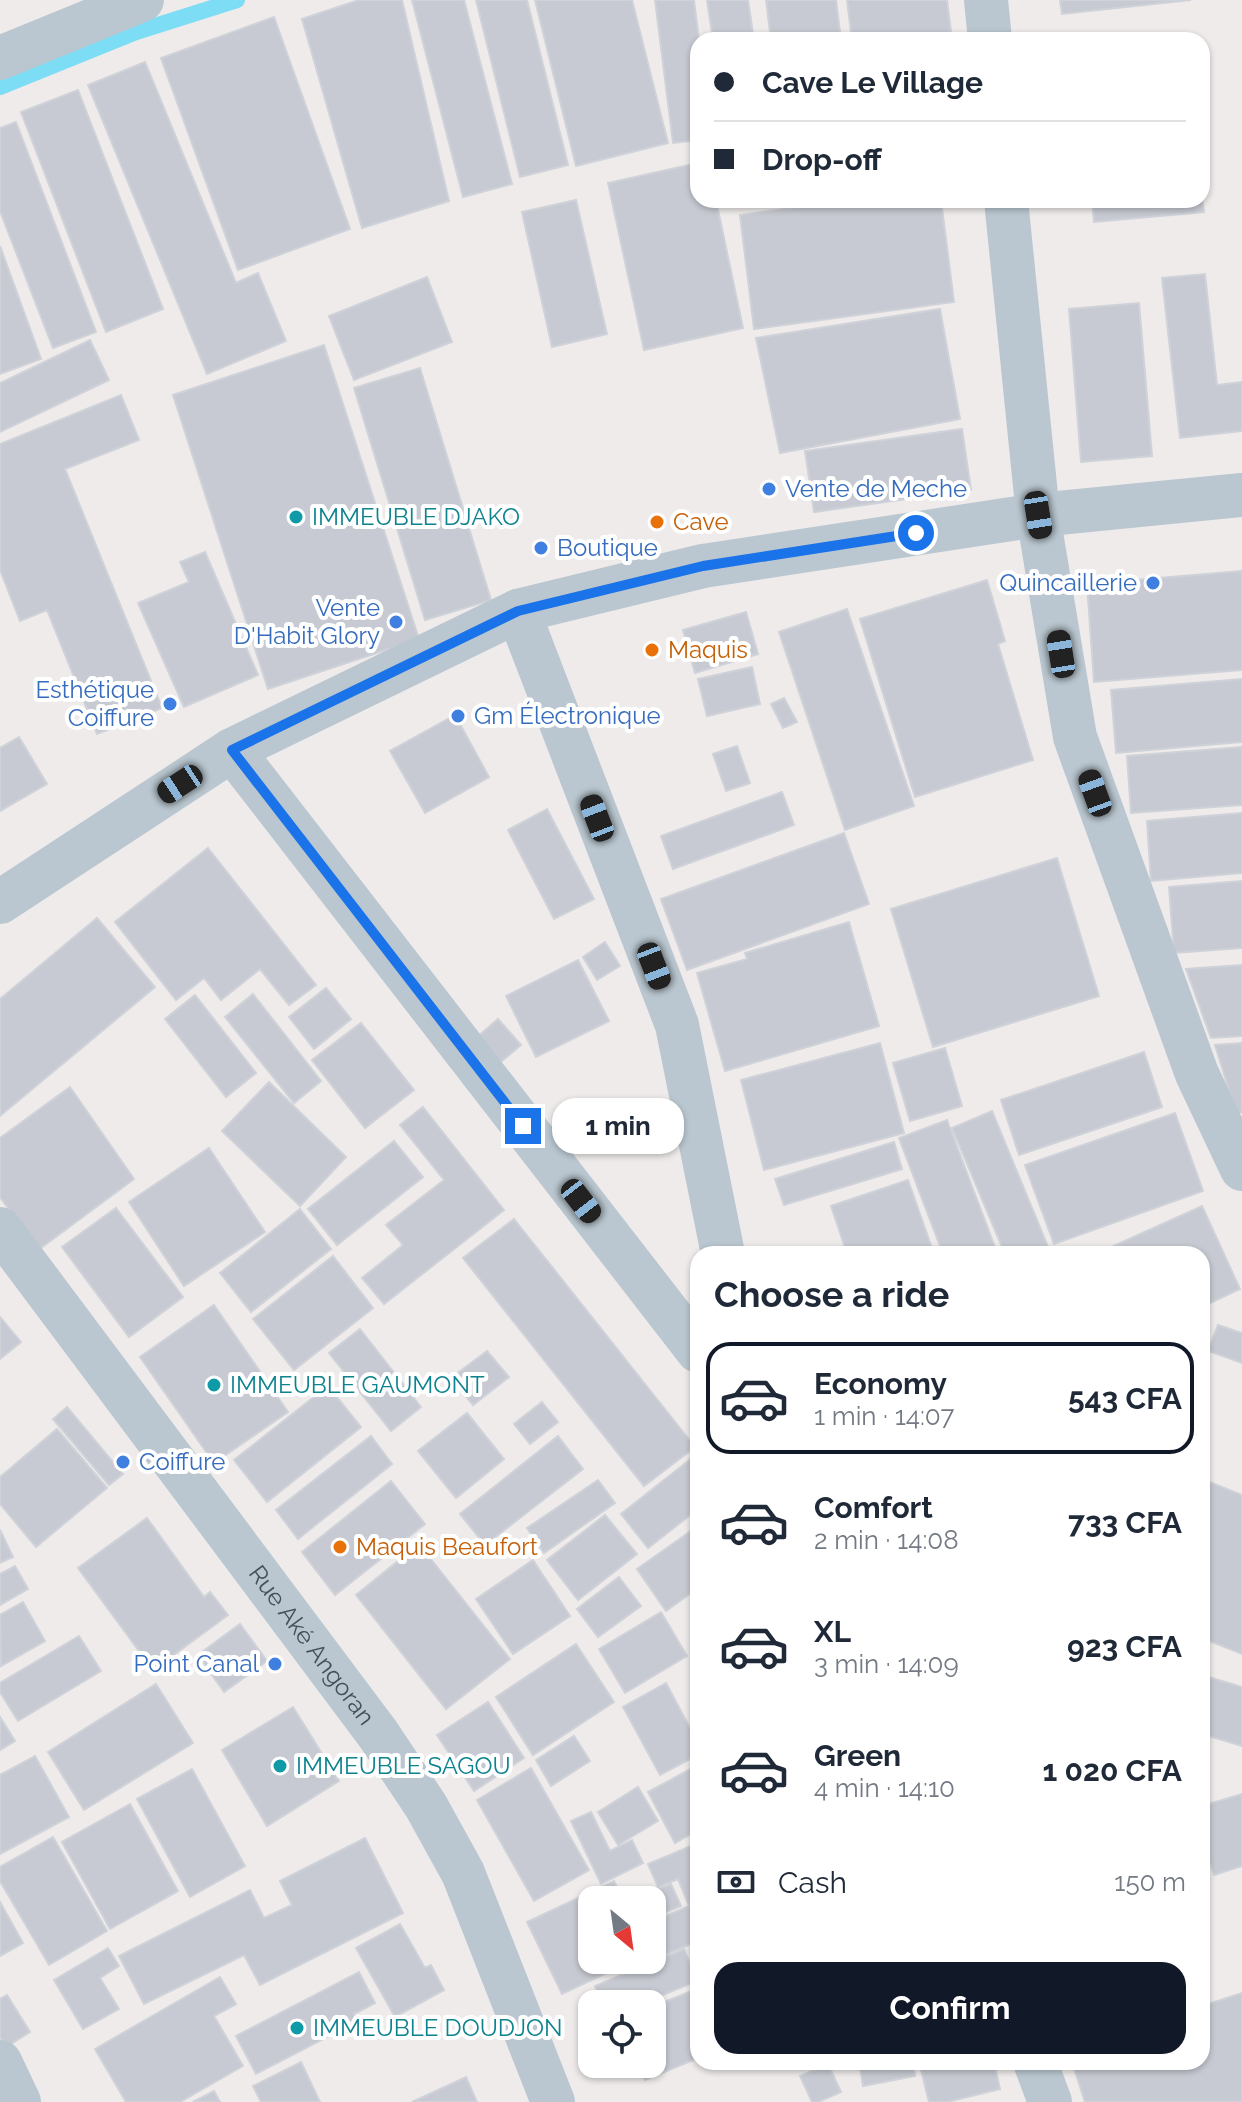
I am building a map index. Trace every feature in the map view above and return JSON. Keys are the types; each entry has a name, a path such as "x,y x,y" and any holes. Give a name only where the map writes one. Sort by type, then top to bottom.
{"street":[{"path":"0,58 142,0"},
{"path":"986,0 989,32"},
{"path":"1007,208 1038,515 1075,737 1197,1074 1242,1169"},
{"path":"0,902 232,750 518,611 703,566 1038,515 1242,495"},
{"path":"518,611 677,1025 721,1246"},
{"path":"232,750 690,1341"},
{"name":"Rue Aké Angoran","path":"0,1229 378,1734 426,1806 463,1873 553,2102"},
{"path":"0,2062 19,2102"},
{"path":"1038,2070 1050,2102"}],"building":[{"path":"359,0 402,0 449,201 362,228 302,19"},
{"path":"412,0 464,0 512,184 463,197"},
{"path":"476,0 527,0 568,165 520,177"},
{"path":"535,0 632,0 668,143 576,166"},
{"path":"655,0 694,0 698,32 690,32 690,141 673,143"},
{"path":"707,0 748,0 753,32 712,32"},
{"path":"766,0 836,0 840,32 770,32"},
{"path":"847,0 947,0 951,32 851,32"},
{"path":"1060,0 1191,0 1062,14"},
{"path":"274,17 350,229 238,270 161,58"},
{"path":"145,62 236,283 258,273 286,341 207,374 88,85"},
{"path":"78,90 163,309 106,332 21,112"},
{"path":"16,122 96,332 53,348 0,211 0,128"},
{"path":"690,165 690,208 718,208 743,328 644,350 608,183"},
{"path":"576,200 607,334 552,347 522,212"},
{"path":"792,208 942,208 954,302 754,329 740,215"},
{"path":"1093,208 1204,208 1204,212 1094,222"},
{"path":"0,246 41,359 0,374"},
{"path":"1205,274 1217,385 1242,382 1242,431 1180,438 1162,278"},
{"path":"427,277 452,342 354,380 329,316"},
{"path":"1139,303 1152,456 1081,462 1069,309"},
{"path":"940,309 960,419 780,453 756,338"},
{"path":"90,340 109,380 0,432 0,383"},
{"name":"IMMEUBLE DJAKO","path":"324,345 419,639 268,689 173,395"},
{"path":"420,368 491,600 425,620 354,388"},
{"path":"121,395 139,440 65,469 162,708 97,734 47,610 20,621 0,570 0,444"},
{"path":"962,429 971,490 814,512 805,451"},
{"path":"205,552 258,675 184,707 138,603 189,582 180,562"},
{"path":"1242,571 1242,670 1094,682 1087,584"},
{"path":"987,580 1005,641 998,644 1033,760 915,797 860,619"},
{"path":"847,609 914,806 845,830 779,632"},
{"path":"746,612 758,654 695,673 683,630"},
{"path":"752,667 760,704 707,716 698,679"},
{"path":"1242,679 1242,742 1116,753 1111,690"},
{"path":"784,698 797,722 783,728 771,704"},
{"path":"455,715 489,777 425,813 390,751"},
{"path":"19,737 47,784 0,811 0,748"},
{"path":"737,746 750,783 726,791 713,754"},
{"path":"1242,747 1242,805 1131,813 1127,756"},
{"path":"782,792 794,825 673,869 661,836"},
{"path":"547,809 594,899 554,919 508,830"},
{"path":"1242,813 1242,873 1151,881 1147,821"},
{"path":"844,833 869,904 687,970 661,899"},
{"path":"208,848 316,985 289,1005 260,969 221,1000 204,978 176,1000 115,922"},
{"path":"1057,858 1099,996 933,1047 891,909"},
{"path":"1242,881 1242,948 1174,953 1169,887"},
{"path":"97,918 155,987 0,1116 0,999"},
{"path":"849,922 879,1026 725,1071 697,973 747,959 745,953"},
{"path":"605,942 620,966 597,980 583,957"},
{"path":"578,960 609,1021 536,1057 506,996"},
{"path":"1242,965 1242,1036 1211,1038 1186,969"},
{"path":"326,988 351,1019 314,1049 289,1017"},
{"path":"253,994 321,1081 294,1103 225,1017"},
{"path":"195,995 256,1073 226,1097 165,1019"},
{"path":"498,1019 521,1045 490,1071 468,1045"},
{"path":"361,1023 414,1090 365,1128 312,1060"},
{"path":"880,1043 904,1133 764,1170 741,1080"},
{"path":"1242,1043 1242,1112 1236,1113 1215,1045"},
{"path":"945,1048 962,1106 910,1121 893,1063"},
{"path":"1144,1052 1162,1107 1019,1155 1001,1100"},
{"path":"269,1082 346,1157 300,1206 222,1131"},
{"path":"70,1087 134,1179 38,1250 0,1197 0,1138"},
{"path":"423,1107 504,1210 384,1304 362,1278 403,1245 386,1225 444,1180 400,1125"},
{"path":"992,1111 1048,1246 1002,1246 952,1128"},
{"path":"1175,1113 1203,1191 1054,1244 1025,1165"},
{"path":"947,1120 994,1246 940,1246 899,1138"},
{"path":"394,1141 423,1177 337,1245 308,1209"},
{"path":"894,1142 902,1169 784,1205 775,1179"},
{"path":"209,1148 265,1232 184,1286 129,1202"},
{"path":"908,1180 931,1246 844,1246 831,1206"},
{"path":"1202,1206 1240,1289 1210,1303 1210,1246 1114,1246"},
{"path":"116,1208 183,1297 129,1337 62,1247"},
{"path":"300,1209 331,1249 251,1312 220,1273"},
{"path":"514,1219 690,1441 690,1451 644,1486 463,1258"},
{"path":"333,1256 373,1308 294,1370 253,1319"},
{"name":"IMMEUBLE GAUMONT","path":"214,1305 288,1412 214,1463 140,1357"},
{"path":"0,1317 21,1342 0,1359"},
{"path":"1218,1325 1242,1333 1242,1363 1210,1352"},
{"path":"360,1329 421,1407 391,1431 329,1353"},
{"path":"487,1351 509,1377 473,1405 451,1378"},
{"path":"328,1386 361,1427 267,1502 234,1460"},
{"path":"542,1402 558,1422 530,1444 514,1424"},
{"path":"67,1407 123,1474 109,1485 53,1419"},
{"path":"467,1413 504,1459 456,1498 418,1451"},
{"path":"57,1429 107,1488 36,1547 0,1504 0,1477"},
{"path":"371,1436 392,1464 298,1539 276,1510"},
{"path":"558,1436 583,1469 485,1545 460,1514"},
{"path":"690,1460 690,1515 648,1548 621,1514"},
{"path":"598,1480 615,1503 544,1553 527,1528"},
{"path":"391,1481 425,1524 335,1595 302,1552"},
{"path":"1210,1482 1242,1495 1242,1654 1210,1641"},
{"path":"605,1515 637,1554 578,1600 547,1560"},
{"path":"147,1518 204,1597 210,1592 228,1615 153,1670 78,1568"},
{"path":"0,1530 13,1557 0,1563"},
{"path":"690,1532 690,1594 666,1611 637,1569"},
{"path":"419,1544 510,1659 446,1709 356,1595"},
{"path":"533,1560 570,1616 513,1654 476,1599"},
{"path":"15,1566 28,1589 0,1605 0,1574"},
{"path":"619,1577 641,1606 598,1637 577,1609"},
{"path":"23,1602 45,1641 1,1666 0,1615"},
{"path":"661,1612 687,1656 625,1693 599,1649"},
{"path":"240,1624 267,1661 224,1692 198,1655"},
{"path":"79,1636 101,1671 18,1721 0,1692 0,1683"},
{"path":"576,1644 614,1702 533,1755 496,1697"},
{"path":"1210,1677 1242,1687 1242,1746 1210,1736"},
{"path":"666,1683 690,1728 690,1759 660,1775 623,1707"},
{"path":"156,1684 193,1743 84,1810 48,1752"},
{"path":"488,1702 524,1758 474,1791 437,1735"},
{"name":"IMMEUBLE SAGOU","path":"293,1707 339,1781 267,1826 222,1750"},
{"path":"0,1717 15,1741 0,1750"},
{"path":"574,1736 590,1761 551,1786 536,1760"},
{"path":"35,1756 69,1817 0,1854 0,1775"},
{"path":"531,1768 589,1870 534,1901 477,1800"},
{"path":"192,1769 245,1866 190,1897 137,1799"},
{"path":"690,1769 690,1835 675,1843 648,1792"},
{"path":"638,1787 658,1821 618,1845 598,1812"},
{"path":"1242,1794 1242,1866 1214,1875 1210,1863 1210,1804"},
{"path":"130,1804 178,1891 110,1929 62,1842"},
{"path":"591,1812 610,1851 632,1840 643,1863 601,1884 571,1821"},
{"path":"53,1837 107,1931 49,1965 0,1881 0,1867"},
{"path":"365,1838 403,1913 260,1985 244,1955 144,2004 119,1956 250,1890 264,1918 292,1905 280,1881"},
{"path":"690,1846 690,1944 666,1954 666,1916 689,1906 678,1879 658,1886 648,1864"},
{"path":"671,1884 681,1906 666,1912 666,1886"},
{"path":"578,1898 578,1974 604,1974 562,1994 527,1922"},
{"path":"0,1902 23,1943 0,1956"},
{"path":"400,1924 425,1968 431,1965 444,1990 395,2017 356,1948"},
{"path":"108,1948 119,1966 100,1978 119,2009 83,2029 54,1980"},
{"path":"684,1949 690,1964 690,1984 666,1994 666,1990 597,1990 595,1986 624,1974 666,1974 666,1956"},
{"name":"IMMEUBLE DOUDJON","path":"359,1972 375,2003 354,2014 358,2021 256,2074 236,2036"},
{"path":"220,1977 236,2004 214,2016 243,2066 180,2102 126,2102 95,2049"},
{"path":"690,1992 690,2061 666,2071 666,2001"},
{"path":"1242,1993 1242,2102 1085,2102 1075,2070 1210,2070 1210,2003"},
{"path":"7,1995 30,2032 6,2047 0,2037 0,1999"},
{"path":"301,2062 320,2102 261,2102 253,2086"},
{"path":"814,2070 831,2070 841,2092 812,2102 800,2076"},
{"path":"860,2070 914,2070 915,2076 863,2086"},
{"path":"921,2070 996,2070 1000,2089 947,2102 929,2102"},
{"path":"466,2077 477,2102 412,2102"},
{"path":"214,2091 220,2102 193,2102"}],"waterway":[{"path":"0,87 136,32 237,0"}],"place":[{"name":"Vente de Meche","path":"769,489"},
{"name":"IMMEUBLE DJAKO","path":"296,517"},
{"name":"Cave","path":"657,522"},
{"name":"Boutique","path":"541,548"},
{"name":"Quincaillerie","path":"1153,583"},
{"name":"Vente D'Habit Glory","path":"396,622"},
{"name":"Maquis","path":"652,650"},
{"name":"Esthétique Coiffure","path":"170,704"},
{"name":"Gm Électronique","path":"458,716"},
{"name":"IMMEUBLE GAUMONT","path":"214,1385"},
{"name":"Coiffure","path":"123,1462"},
{"name":"Maquis Beaufort","path":"340,1547"},
{"name":"Point Canal","path":"275,1664"},
{"name":"IMMEUBLE SAGOU","path":"280,1766"},
{"name":"IMMEUBLE DOUDJON","path":"297,2028"}],"route":[{"path":"523,1126 232,750 518,611 703,566 916,533"}]}
